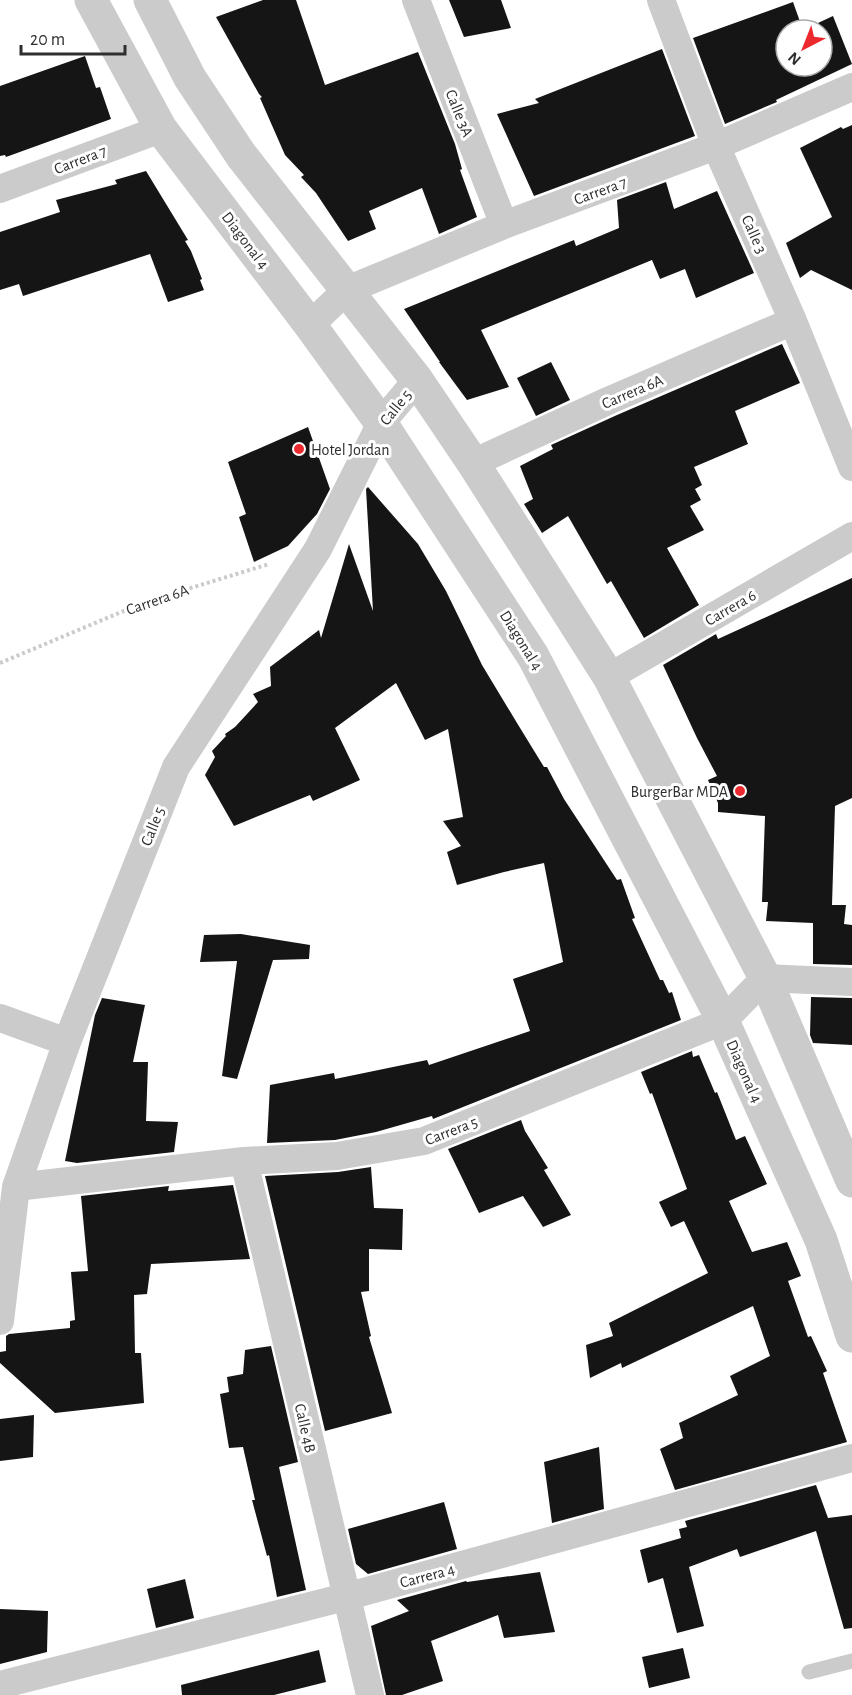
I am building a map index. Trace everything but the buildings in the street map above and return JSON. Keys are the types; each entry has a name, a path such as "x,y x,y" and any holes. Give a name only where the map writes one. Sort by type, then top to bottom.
{"street":[{"name":"Diagonal 4","path":"91,0 161,129 310,325 381,423 534,656 723,1021 820,1240 852,1336"},
{"path":"150,0 190,78 241,155 417,380 473,463 609,677 765,978 852,1181"},
{"name":"Calle 3A","path":"416,0 504,225"},
{"name":"Calle 3","path":"661,0 716,146 793,321 852,467"},
{"name":"Carrera 7","path":"347,290 504,225 716,146 852,87"},
{"name":"Carrera 7","path":"0,189 161,129"},
{"path":"310,325 347,290"},
{"name":"Carrera 6A","path":"473,463 610,400 793,321"},
{"name":"Calle 5","path":"0,1321 16,1187 67,1042 176,767 318,549 381,423 417,380"},
{"name":"Carrera 6","path":"609,677 852,536"},
{"path":"765,978 852,982"},
{"name":"Carrera 5","path":"16,1187 244,1161 337,1156 424,1142 723,1021 765,978"},
{"path":"0,1018 67,1042"},
{"name":"Calle 4B","path":"244,1161 345,1597 370,1695"},
{"name":"Carrera 4","path":"0,1685 345,1597 852,1458"}],"lane":[{"path":"809,1672 852,1661"}],"path":[{"name":"Carrera 6A","path":"0,663 145,602 318,549"}],"place":[{"name":"Hotel Jordan","path":"299,449"},
{"name":"BurgerBar MDA","path":"740,791"}]}
